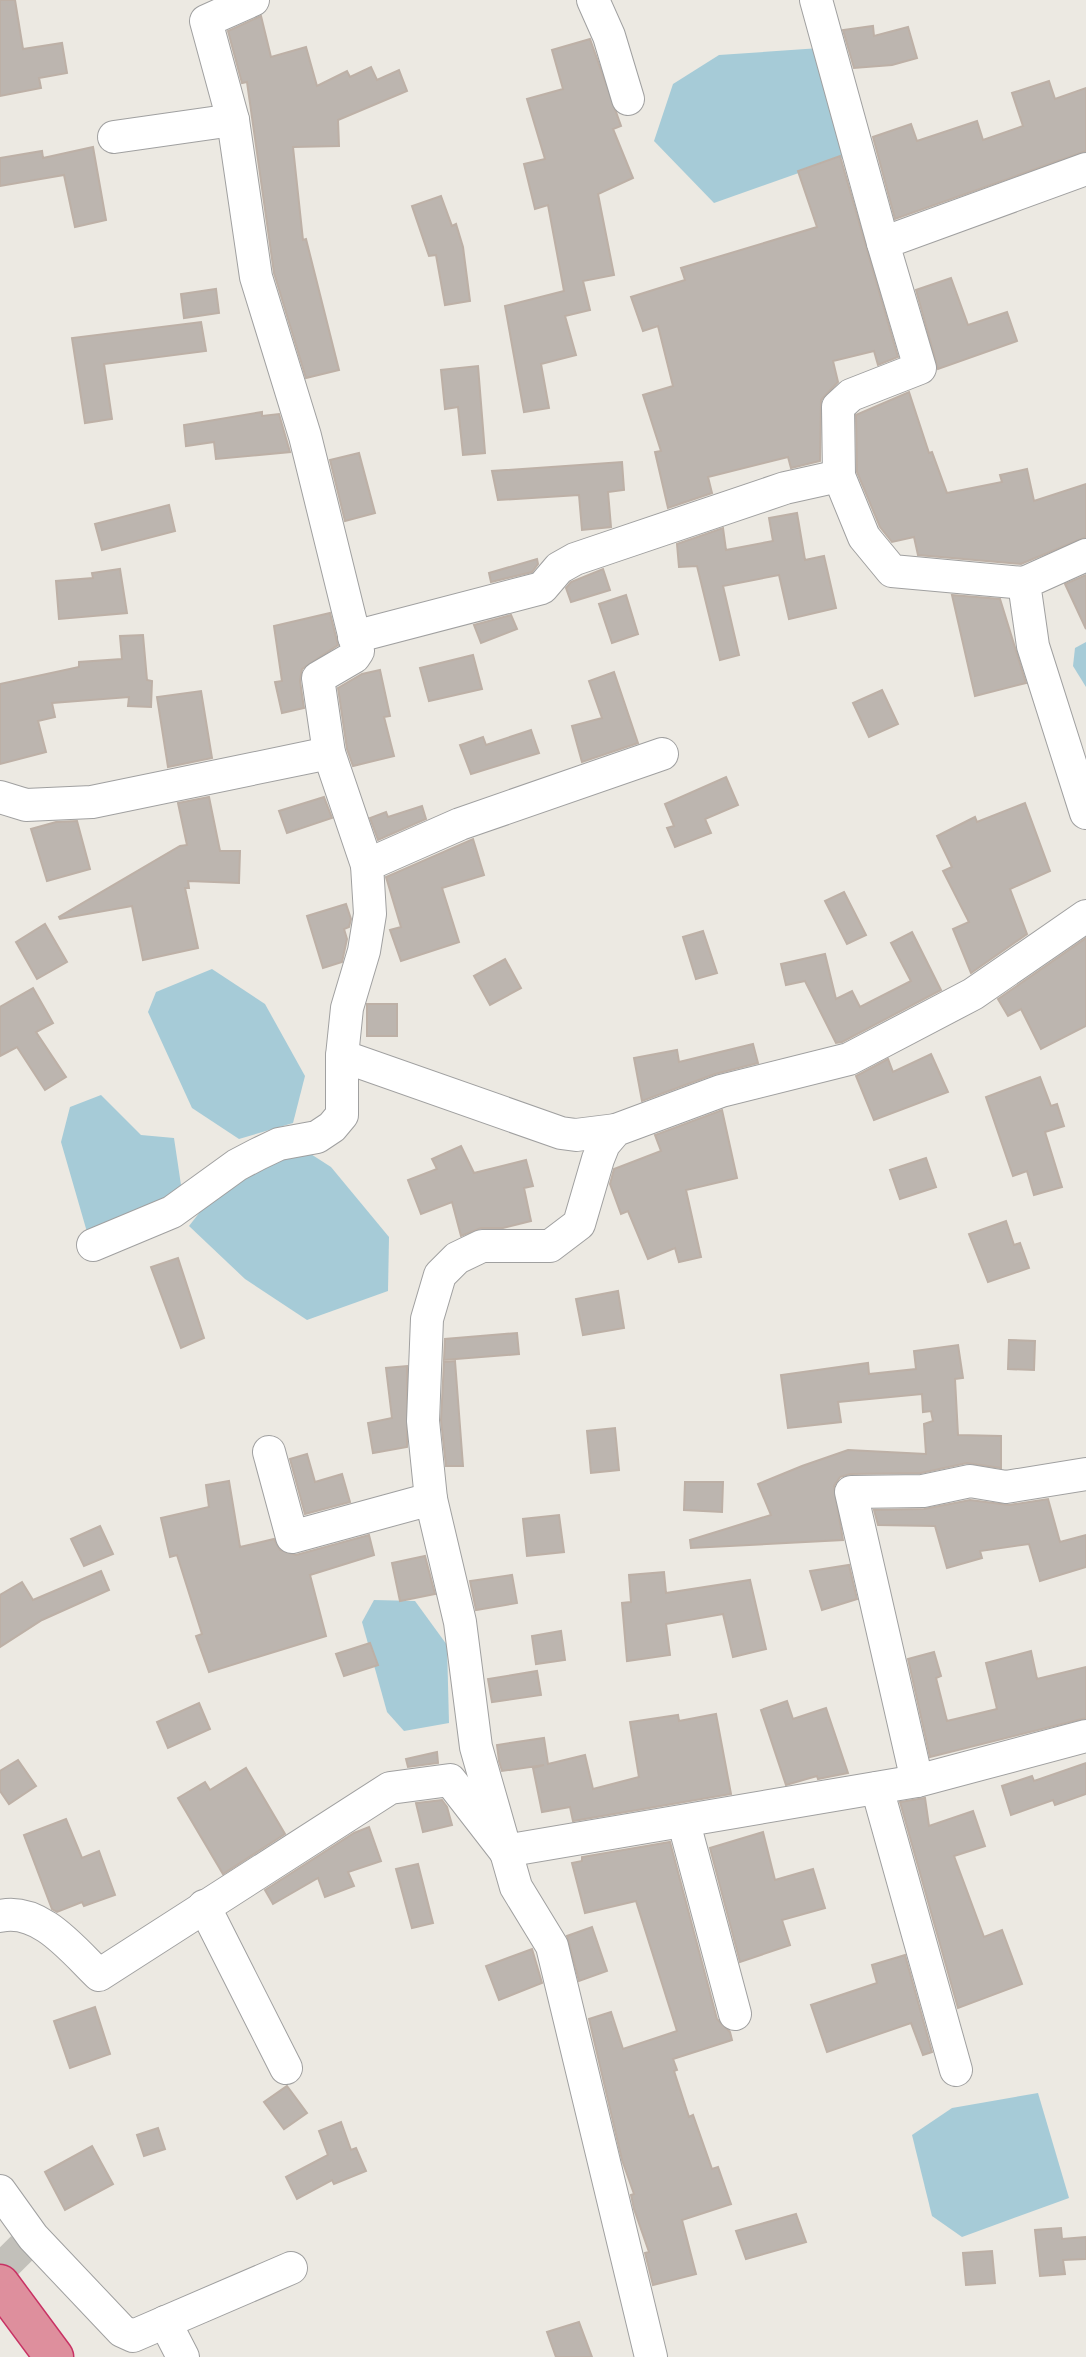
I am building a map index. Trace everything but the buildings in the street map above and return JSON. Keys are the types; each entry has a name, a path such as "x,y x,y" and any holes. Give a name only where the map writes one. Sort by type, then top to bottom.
{"highway":[{"path":"0,2284 54,2357"}],"street":[{"path":"93,1245 172,1212 237,1165 258,1154 279,1144 317,1137 332,1127 342,1115 342,1056 346,1008 365,951 370,914 367,864 329,753 318,678 354,657 358,651 305,436 256,277 233,120 203,10 253,0"},
{"path":"593,0 609,36 628,99"},
{"path":"816,0 920,368 851,395 838,407 839,476 864,537 892,571 1024,583 1086,555"},
{"path":"114,137 233,120"},
{"path":"883,243 1086,169"},
{"path":"354,637 542,587 559,568 575,559 785,488 839,476"},
{"path":"1024,583 1032,646 1086,813"},
{"path":"0,797 26,805 92,802 329,753"},
{"path":"367,864 460,824 663,754"},
{"path":"342,1056 561,1133 576,1135 616,1130 721,1091 849,1059 973,994 1086,916"},
{"path":"616,1130 604,1144 598,1159 579,1224 550,1246 482,1245 457,1258 440,1275 427,1332 423,1422 431,1499 460,1622 476,1747 516,1887 552,1947 651,2357"},
{"path":"269,1452 292,1537 431,1499"},
{"path":"916,1781 851,1492 923,1491 970,1481 1006,1487 1086,1474"},
{"path":"505,1851 916,1781 1086,1736"},
{"path":"0,1916 16,1913 56,1932 99,1975 390,1788 450,1780 505,1851"},
{"path":"877,1788 956,2070"},
{"path":"684,1822 735,2014"},
{"path":"204,1906 286,2068"},
{"path":"0,2191 33,2237 122,2331 133,2336 292,2268"},
{"path":"165,2322 183,2357"}],"water":[{"path":"820,48 844,157 714,203 654,141 673,84 719,55"},
{"path":"1086,642 1086,687 1073,666 1075,648"},
{"path":"212,969 265,1004 305,1076 293,1123 239,1139 192,1108 148,1012 156,992"},
{"path":"101,1095 141,1135 174,1138 181,1185 168,1210 87,1232 61,1142 70,1107"},
{"path":"303,1149 331,1167 389,1237 388,1291 307,1320 245,1279 189,1226 229,1175"},
{"path":"374,1600 415,1601 447,1645 449,1723 404,1731 387,1712 362,1622"},
{"path":"1038,2093 1069,2198 962,2237 932,2216 912,2135 952,2108"}],"tunnel":[{"path":"0,2270 33,2237"}]}
